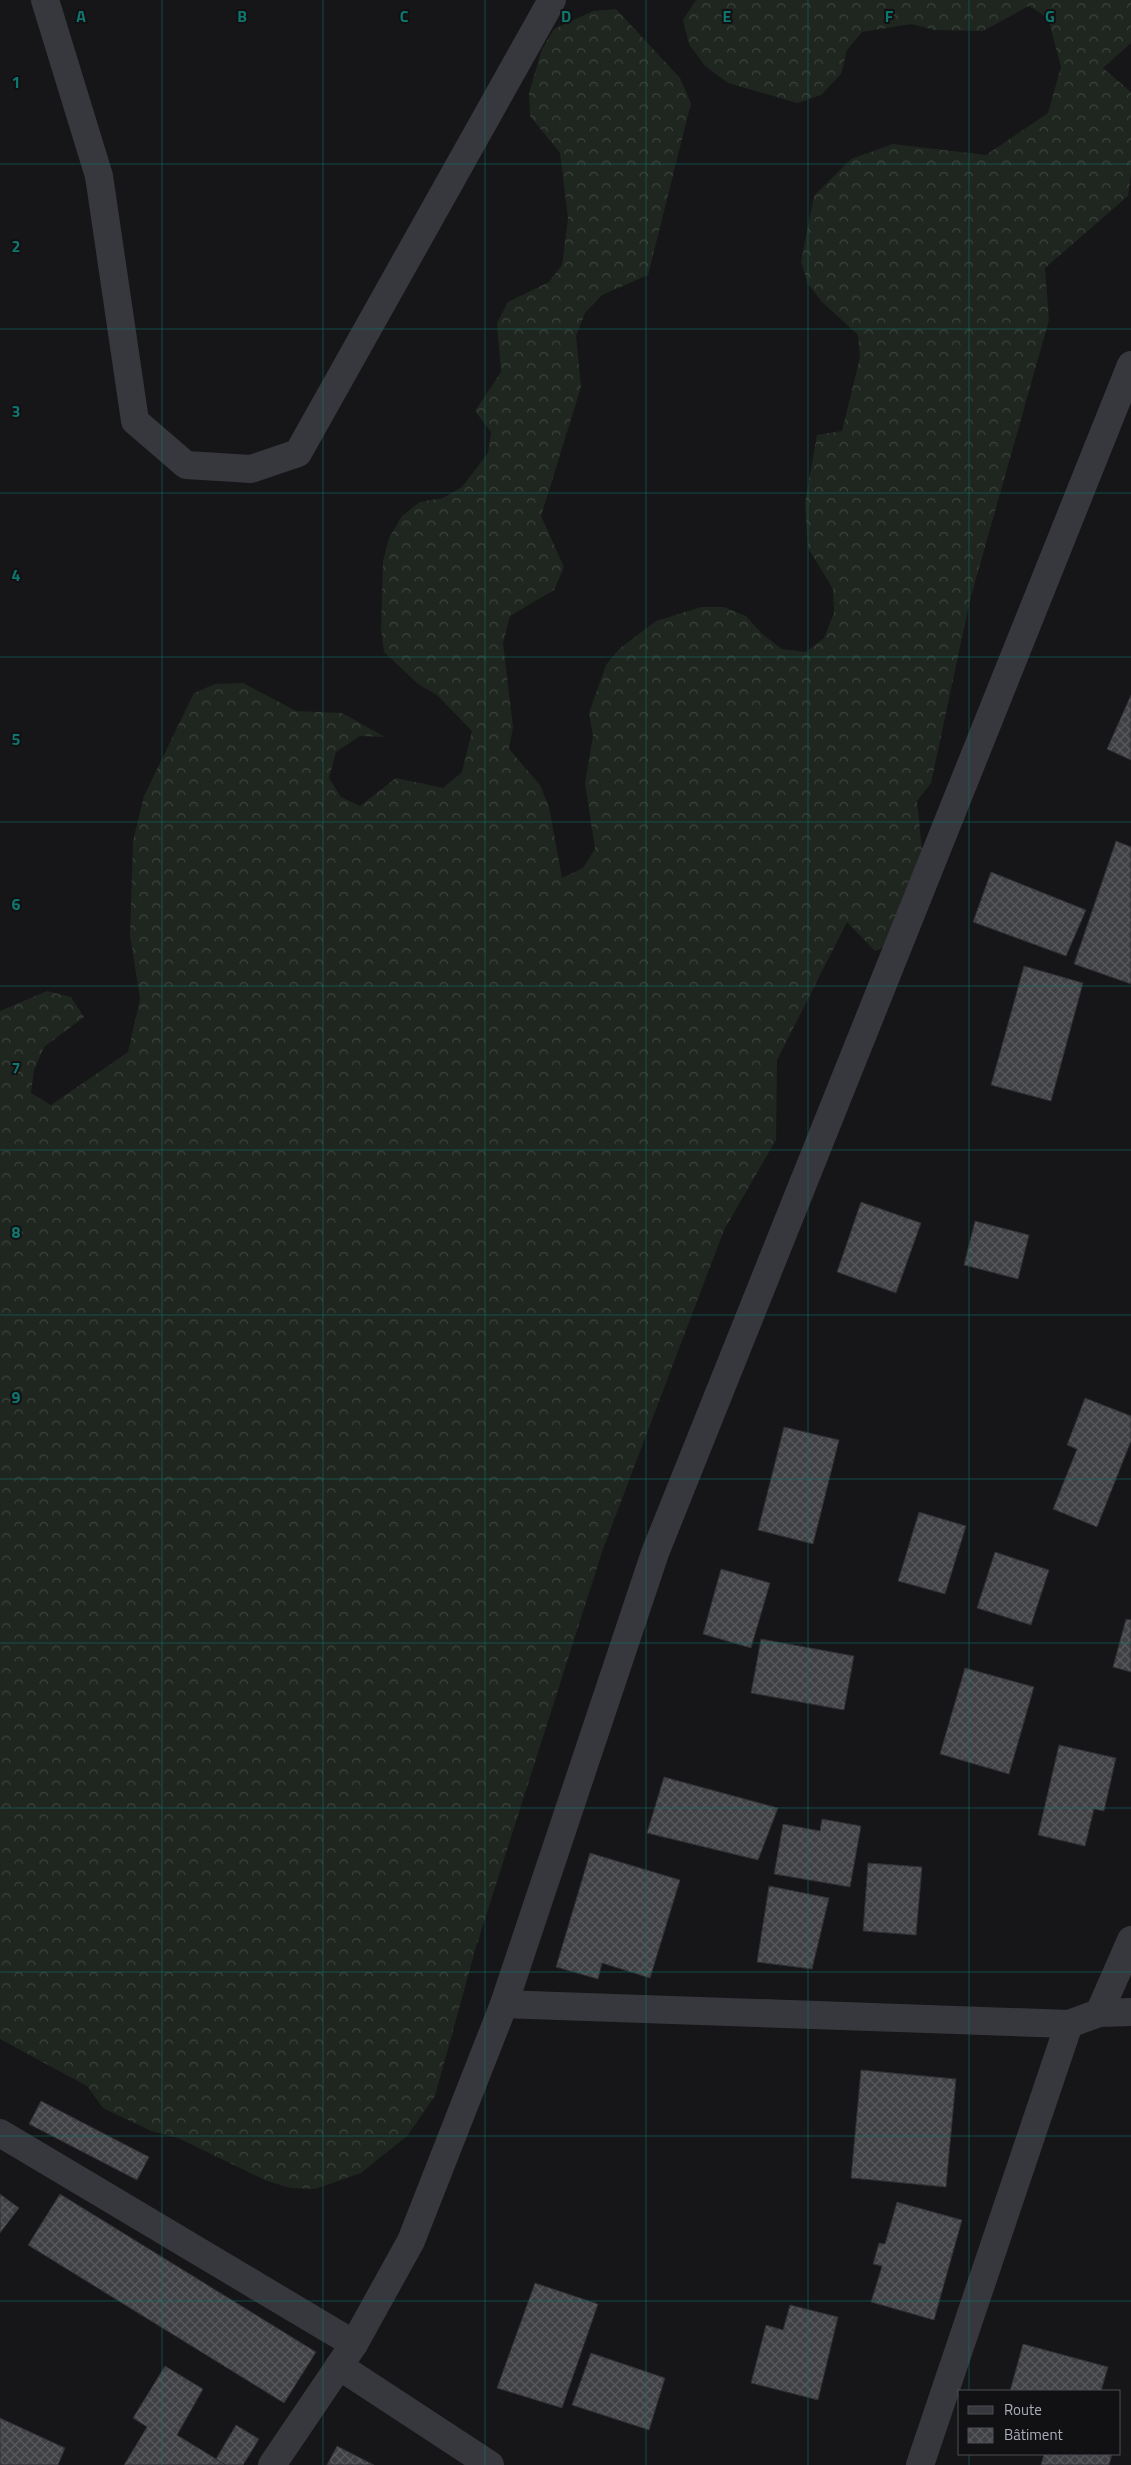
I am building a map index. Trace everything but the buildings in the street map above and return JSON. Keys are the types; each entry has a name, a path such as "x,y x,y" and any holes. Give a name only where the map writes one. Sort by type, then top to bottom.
{"street":[{"path":"45,0 99,176 135,421 186,465 251,469 298,453 552,0"},
{"path":"272,2465 346,2355 411,2241 504,2004 654,1553 1131,365"},
{"path":"1099,2013 1131,1940"},
{"path":"504,2004 1069,2024 1099,2013 1131,2012"},
{"path":"920,2465 1069,2024"},
{"path":"0,2133 346,2355 490,2465"}],"green space":[{"path":"696,0 1131,0 1131,43 1103,68 1131,92 1131,174 1128,196 1045,268 1049,320 970,600 931,783 917,801 922,850 896,941 875,951 847,922 777,1060 776,1140 724,1230 603,1549 476,1947 435,2096 407,2136 361,2173 315,2189 291,2188 267,2181 178,2138 151,2131 103,2108 87,2086 0,2039 0,1011 47,991 71,997 84,1017 44,1047 34,1070 31,1093 51,1105 128,1052 140,999 130,935 133,841 144,796 194,693 215,684 243,683 296,711 342,713 385,737 360,736 336,752 329,778 341,797 360,806 396,778 443,788 462,772 472,731 437,695 418,684 384,652 381,629 383,561 389,538 402,516 420,502 443,498 462,487 488,453 491,432 475,411 501,372 497,323 508,302 549,282 562,265 568,218 560,153 530,116 529,93 542,49 554,29 593,11 616,9 680,78 691,103 648,275 602,295 585,313 576,336 581,387 541,516 564,567 554,590 510,616 503,643 513,727 509,749 540,785 549,807 562,878 583,868 595,849 585,783 593,736 589,713 606,665 619,649 656,621 701,607 724,607 746,616 762,634 782,649 806,652 824,638 834,613 833,589 808,548 805,503 817,435 842,431 860,357 858,335 822,302 808,284 801,262 814,196 851,159 893,144 986,155 1048,113 1061,67 1048,18 1029,6 983,31 934,30 912,24 862,32 847,50 841,74 821,95 797,103 728,83 705,66 689,44 683,20"}]}
